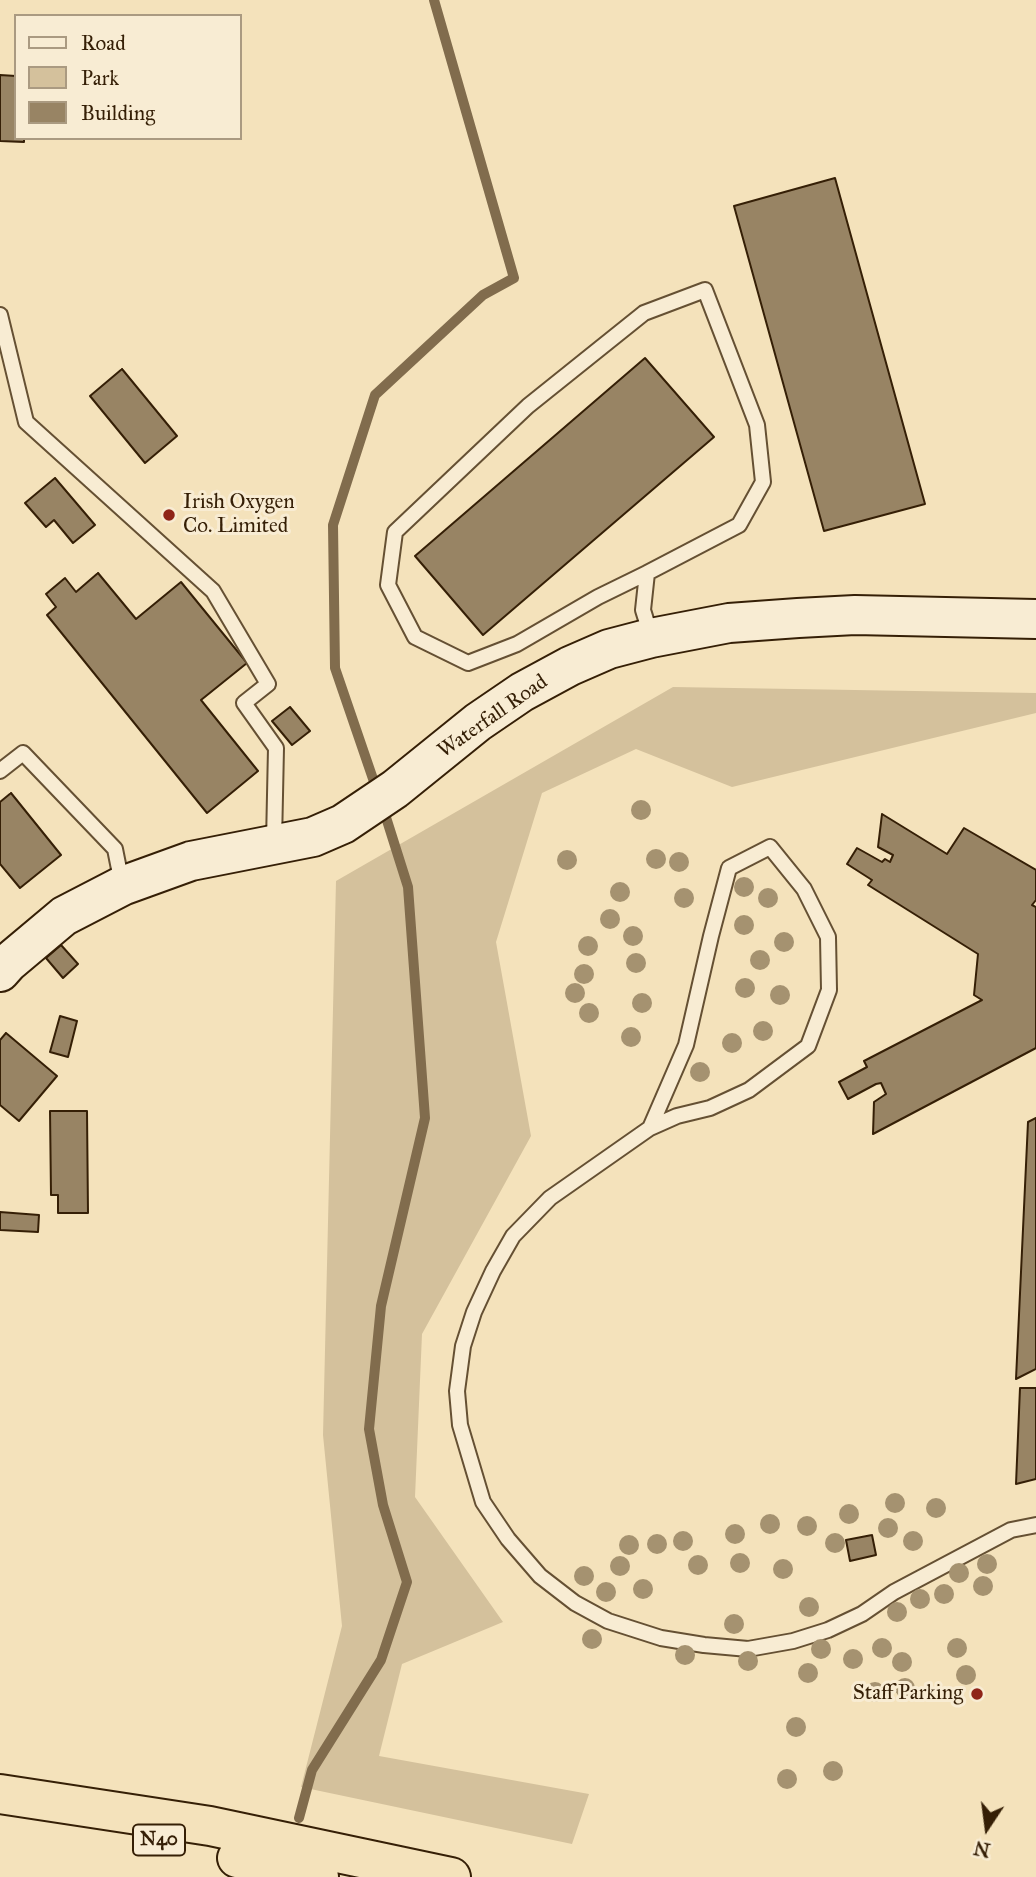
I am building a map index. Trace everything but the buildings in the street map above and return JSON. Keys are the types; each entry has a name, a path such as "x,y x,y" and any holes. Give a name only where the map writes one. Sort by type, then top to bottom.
{"highway":[{"path":"0,1794 210,1826 451,1877"},
{"name":"N40","path":"0,1801 319,1877"}],"street":[{"name":"Waterfall Road","path":"0,972 64,916 122,886 191,861 313,837 343,824 395,789 478,722 522,692 609,649 729,623 844,615 1036,619"}],"lane":[{"path":"705,290 757,425 763,482 739,525 647,573 517,643 468,663 415,637 388,585 395,531 528,407 644,313 705,290"},
{"path":"0,315 26,422 213,591 268,684 244,703 276,748 274,843"},
{"path":"647,573 643,610 651,638"},
{"path":"0,771 23,753 115,849 122,886"},
{"path":"650,1128 686,1045 729,869 770,847 804,889 828,937 829,990 808,1046 750,1090 710,1108 677,1116 650,1128 550,1198 513,1236 493,1270 474,1312 463,1346 457,1391 460,1425 483,1502 508,1539 540,1576 575,1603 608,1621 661,1638 748,1649 793,1641 828,1630 862,1614 894,1592 1011,1530 1036,1525"}],"green space":[{"path":"673,687 1036,693 1036,713 732,787 636,749 542,793 496,942 531,1136 422,1334 415,1497 503,1622 402,1664 379,1756 589,1794 572,1844 301,1787 342,1626 323,1435 336,881"}],"waterway":[{"path":"299,1818 312,1770 381,1660 407,1582 383,1505 369,1429 381,1306 425,1118 408,887 335,668 333,525 375,395 483,295 514,278 434,0"}],"place":[{"name":"Irish Oxygen Co. Limited","path":"169,515"},
{"name":"Staff Parking","path":"977,1694"}]}
